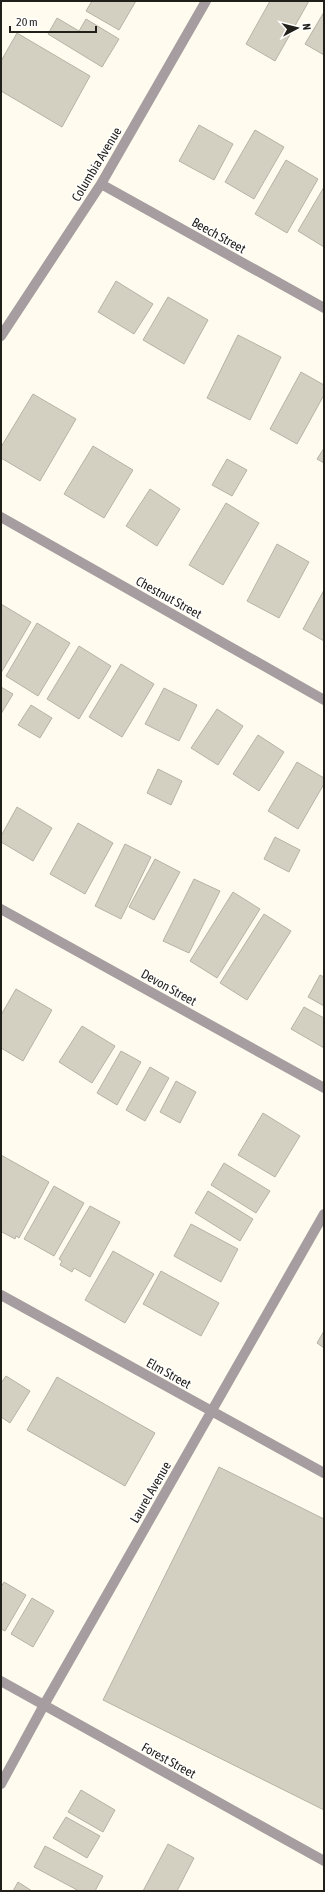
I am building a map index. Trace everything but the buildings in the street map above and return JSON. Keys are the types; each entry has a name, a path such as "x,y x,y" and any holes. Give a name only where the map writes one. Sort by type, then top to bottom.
{"street":[{"name":"Columbia Avenue","path":"1,336 101,184 206,1"},
{"name":"Beech Street","path":"101,184 324,308"},
{"name":"Chestnut Street","path":"1,517 324,700"},
{"name":"Devon Street","path":"1,909 324,1088"},
{"name":"Laurel Avenue","path":"1,1784 44,1705 324,1214"},
{"name":"Elm Street","path":"1,1295 324,1473"},
{"name":"Forest Street","path":"1,1681 324,1861"}]}
